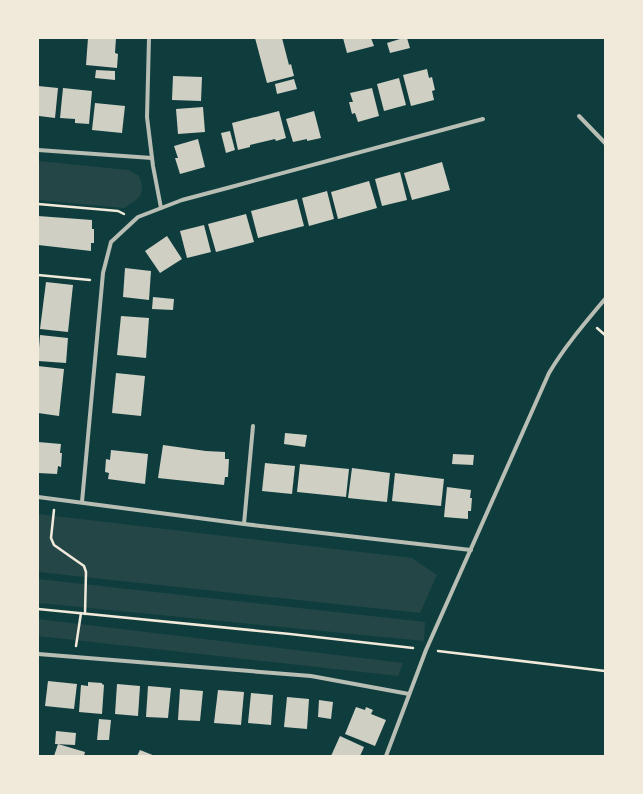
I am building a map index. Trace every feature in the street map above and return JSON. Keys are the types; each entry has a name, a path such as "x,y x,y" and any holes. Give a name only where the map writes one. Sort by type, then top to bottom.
{"street":[{"path":"150,38 147,117 152,158 161,208"},
{"path":"579,116 605,143"},
{"path":"82,502 103,273 111,242 138,217 182,200 483,119"},
{"path":"38,150 152,158"},
{"path":"386,756 426,650 549,373 570,341 605,299"},
{"path":"244,524 253,426"},
{"path":"38,497 244,524 471,550"},
{"path":"38,654 311,676 409,694"}],"path":[{"path":"38,204 118,211 126,215 131,224"},
{"path":"38,275 102,282"},
{"path":"56,500 51,538 54,545 84,566 86,572 83,614 74,657"},
{"path":"38,609 290,634 605,671"}],"shaded area":[{"path":"38,161 128,170 139,176 142,192 138,198 124,208 38,200"},
{"path":"38,514 412,558 437,575 420,613 38,572"},
{"path":"38,579 425,622 424,641 38,603"},
{"path":"38,619 403,663 398,676 38,636"}],"building":[{"path":"88,38 116,38 115,53 118,54 117,68 86,65"},
{"path":"255,38 282,38 289,65 291,64 294,76 267,83"},
{"path":"343,38 371,38 374,46 347,53"},
{"path":"407,38 410,48 390,53 387,43"},
{"path":"427,69 429,78 432,77 435,90 432,91 434,100 411,106 403,75"},
{"path":"96,70 115,71 115,80 95,78"},
{"path":"173,76 202,77 201,101 172,100"},
{"path":"399,78 406,105 384,111 377,84"},
{"path":"294,79 297,89 277,94 275,84"},
{"path":"38,86 58,88 55,118 39,116 38,120"},
{"path":"63,88 92,91 89,124 75,123 75,119 60,118"},
{"path":"372,88 379,116 358,122 355,113 352,114 349,102 353,102 350,93"},
{"path":"95,103 125,106 122,133 92,130"},
{"path":"203,107 205,132 178,134 176,109"},
{"path":"279,111 286,138 250,145 250,147 238,150 232,123"},
{"path":"314,111 321,138 293,142 286,119"},
{"path":"230,131 235,150 226,153 221,133"},
{"path":"198,139 205,167 180,174 175,158 178,158 174,146"},
{"path":"442,162 450,190 412,200 404,173"},
{"path":"400,172 407,200 382,206 375,179"},
{"path":"369,181 377,208 338,219 331,192"},
{"path":"327,191 334,219 309,226 302,198"},
{"path":"297,199 304,226 258,238 251,211"},
{"path":"246,214 254,242 216,252 208,224"},
{"path":"38,216 92,220 92,229 94,229 94,243 91,243 91,251 38,245"},
{"path":"204,225 211,252 187,258 180,231"},
{"path":"167,236 182,259 160,273 145,251"},
{"path":"125,268 151,271 149,300 123,297"},
{"path":"46,282 73,285 68,332 40,329"},
{"path":"153,297 174,299 173,310 152,309"},
{"path":"121,316 149,318 146,358 117,355"},
{"path":"40,335 68,338 66,363 38,361"},
{"path":"38,366 64,369 59,416 38,413"},
{"path":"116,373 145,376 141,416 112,413"},
{"path":"285,433 307,435 305,447 284,444"},
{"path":"38,442 61,444 61,467 58,466 57,474 38,473"},
{"path":"163,445 225,452 225,459 229,459 228,477 225,477 224,485 158,478"},
{"path":"111,450 148,454 145,484 108,479 109,473 105,472 106,459 110,460"},
{"path":"453,454 474,455 473,465 452,464"},
{"path":"265,463 295,466 292,494 262,491"},
{"path":"300,464 349,469 346,497 297,492"},
{"path":"352,468 390,473 387,502 348,498"},
{"path":"395,473 444,479 441,506 392,501"},
{"path":"447,487 471,490 471,511 468,511 468,519 444,517"},
{"path":"48,681 77,684 74,709 45,706"},
{"path":"88,682 102,683 104,685 102,714 79,712 81,685 88,686"},
{"path":"117,684 140,686 138,716 115,714"},
{"path":"148,686 171,688 168,718 146,717"},
{"path":"180,689 203,691 200,721 178,720"},
{"path":"218,690 244,692 241,725 214,723"},
{"path":"251,693 273,695 271,725 248,723"},
{"path":"287,697 309,699 307,729 284,727"},
{"path":"319,700 333,702 331,719 318,717"},
{"path":"356,707 365,710 366,707 373,710 371,714 386,720 375,746 345,734"},
{"path":"99,719 111,720 109,740 97,740"},
{"path":"56,731 76,733 75,745 55,744"},
{"path":"340,736 364,747 360,756 331,756"},
{"path":"58,744 85,752 84,756 54,756"},
{"path":"140,750 155,756 137,756"}]}
